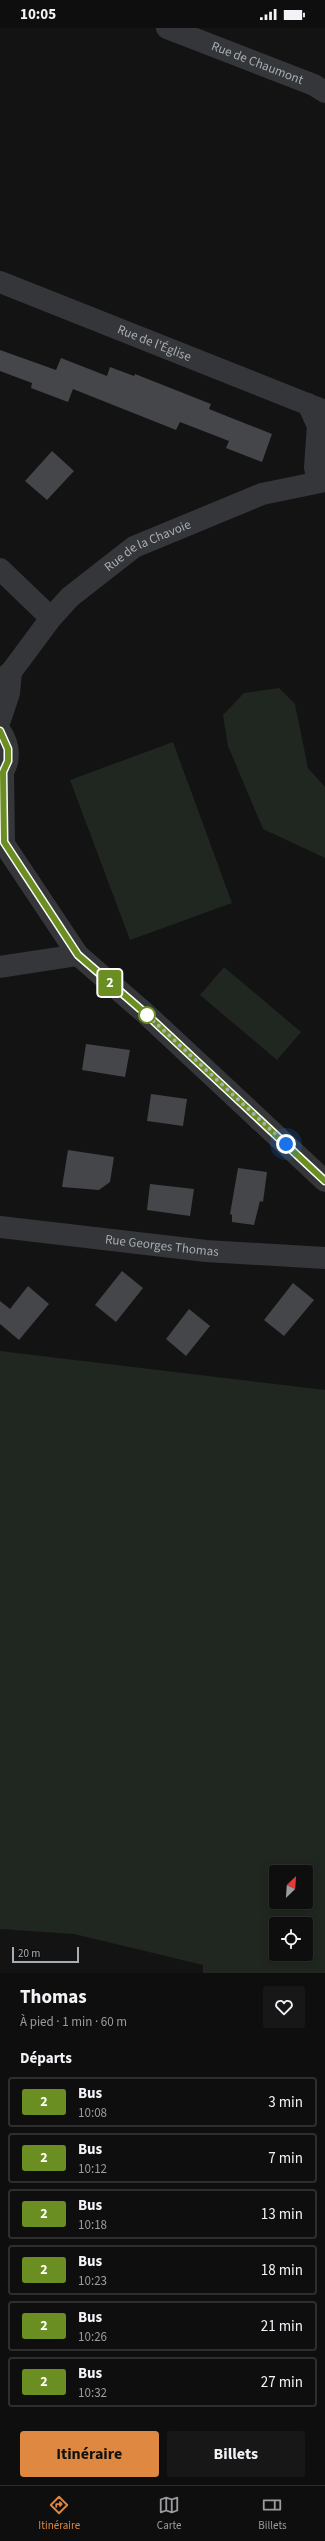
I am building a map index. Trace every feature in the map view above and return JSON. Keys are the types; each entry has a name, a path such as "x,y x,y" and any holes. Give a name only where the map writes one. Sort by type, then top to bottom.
{"street":[{"name":"Rue de Chaumont","path":"167,28 314,85 325,92"},
{"name":"Rue de l'Église","path":"0,282 316,408 318,426 315,467 322,481"},
{"name":"Rue de la Chavoie","path":"0,720 9,693 6,676 70,597 134,547 262,494 322,481"},
{"path":"0,569 52,618"},
{"path":"0,731 8,749 8,761 2,774 2,840 78,955 145,1013 325,1181"},
{"path":"0,967 78,955"},
{"name":"Rue Georges Thomas","path":"0,1227 206,1252 325,1258"}],"shaded area":[{"path":"279,688 295,704 308,768 325,787 325,858 263,829 228,746 223,715 244,693"},
{"path":"173,742 232,903 130,940 70,780"},
{"path":"224,967 301,1032 277,1060 200,995"},
{"path":"0,1351 325,1390 325,1973 203,1973 203,1965 74,1934 0,1929"}],"building":[{"path":"0,350 56,370 61,358 107,376 110,367 134,376 135,374 211,404 209,409 272,434 262,462 226,448 229,441 180,422 176,430 73,389 68,402 31,388 32,383 0,371"},
{"path":"52,451 74,471 47,500 25,481"},
{"path":"86,1044 130,1050 125,1077 82,1070"},
{"path":"151,1094 187,1099 183,1126 147,1121"},
{"path":"68,1150 114,1157 110,1182 99,1190 62,1187"},
{"path":"238,1168 267,1172 263,1202 260,1201 254,1225 232,1222 232,1215 230,1214"},
{"path":"150,1184 194,1189 190,1216 147,1210"},
{"path":"122,1271 143,1288 116,1322 95,1305"},
{"path":"293,1283 314,1300 284,1336 264,1320"},
{"path":"28,1286 49,1304 19,1340 0,1324 0,1301 10,1309"},
{"path":"189,1309 210,1326 186,1356 166,1339"}],"bus line":[{"name":"2","path":"0,731 5,737 8,749 8,761 3,772 5,804 4,842 78,955 145,1013 325,1181"}],"route":[{"path":"147,1015 145,1013 286,1144"}]}
